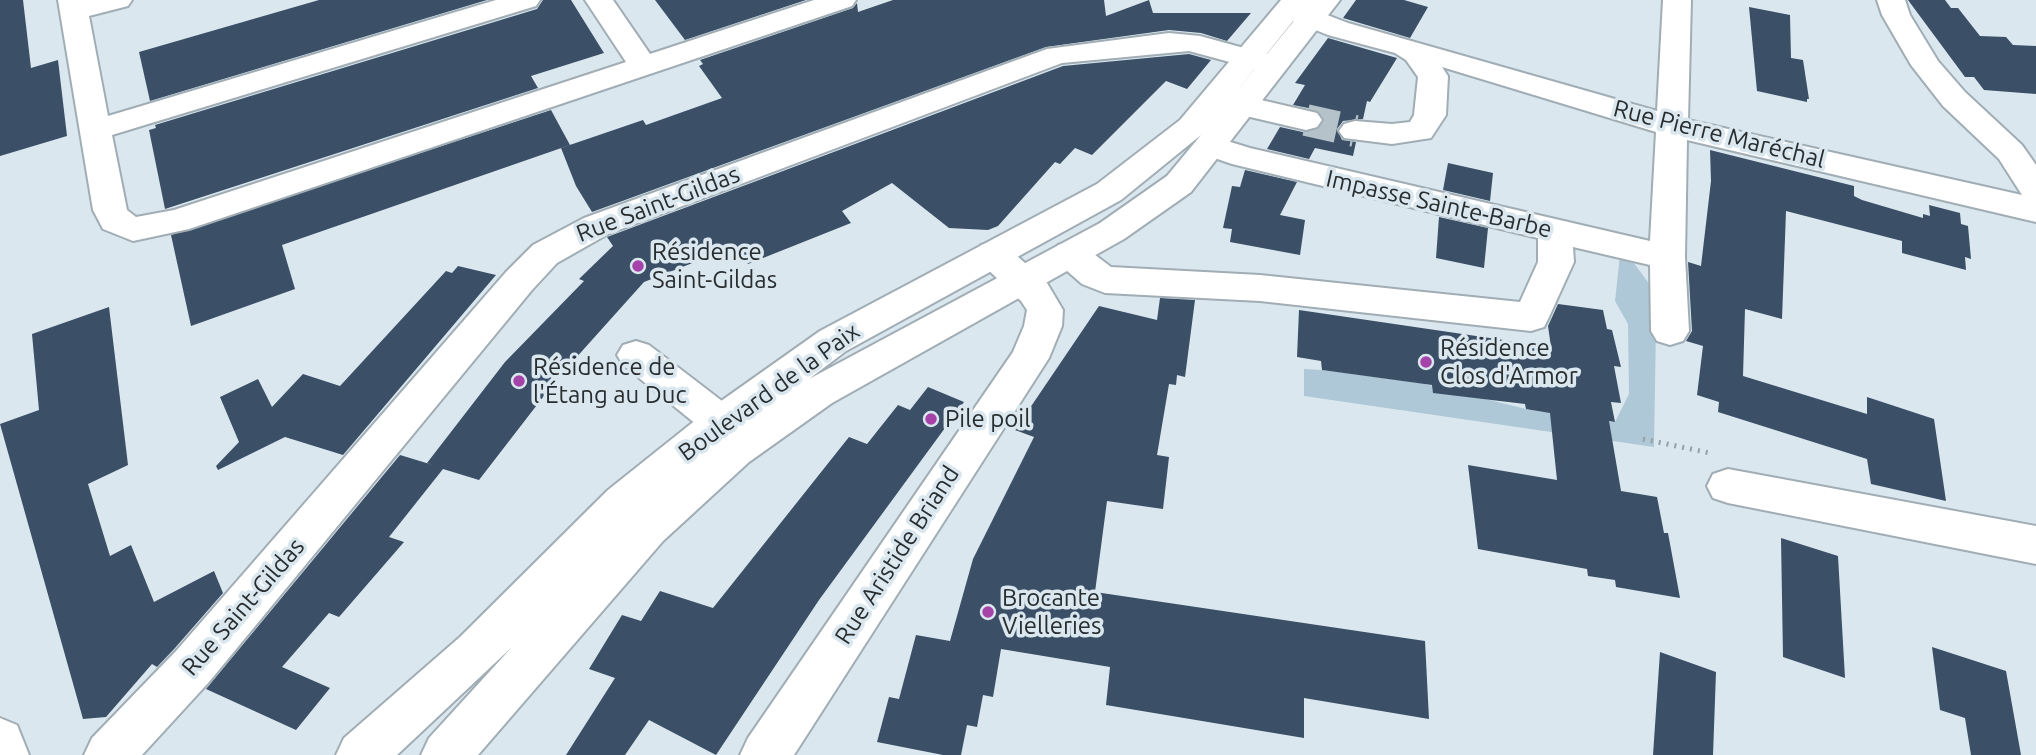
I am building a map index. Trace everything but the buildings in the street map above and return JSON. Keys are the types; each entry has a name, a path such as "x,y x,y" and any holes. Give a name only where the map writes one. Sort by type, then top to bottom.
{"street":[{"path":"117,0 73,6 110,210 115,221 133,229 177,221 842,0"},
{"path":"95,130 526,0"},
{"path":"599,0 644,66"},
{"path":"1670,331 1667,257 1677,0"},
{"path":"1891,0 1896,15 1926,65 1954,99 2011,152 2036,191"},
{"path":"1261,61 1311,5"},
{"name":"Rue Pierre Maréchal","path":"1311,5 1405,47 1672,126 2036,210"},
{"name":"Rue Saint-Gildas","path":"108,755 193,666 519,281 545,254 566,240 596,226 1057,55 1169,41 1190,41 1261,61"},
{"path":"1355,131 1406,133 1420,131 1425,125 1430,115 1433,76 1416,54 1405,47"},
{"name":"Boulevard de la Paix","path":"361,755 477,652 623,503 721,422 833,341 1007,268 1070,254 1149,207 1179,184 1247,101 1261,61"},
{"name":"Boulevard de la Paix","path":"446,755 648,528 735,450 1007,268 1151,161 1261,61"},
{"path":"1247,101 1306,120"},
{"name":"Impasse Sainte-Barbe","path":"1211,146 1243,158 1667,257"},
{"path":"1070,254 1095,275 1133,283 1163,281 1260,288 1531,317 1556,262 1555,231"},
{"name":"Rue Aristide Briand","path":"765,755 1030,358 1043,326 1045,310 1034,292 1007,268"},
{"path":"636,355 721,422"},
{"path":"1728,486 2036,545"},
{"path":"400,755 477,652"},
{"path":"0,742 4,755"}],"shaded area":[{"path":"1620,255 1633,262 1653,289 1656,326 1654,447 1304,396 1304,369 1322,370 1421,383 1526,409 1615,422 1629,394 1628,324 1615,301"}],"tunnel":[{"path":"1306,120 1355,131"}],"place":[{"name":"Résidence Saint-Gildas","path":"638,266"},
{"name":"Résidence Clos d'Armor","path":"1426,362"},
{"name":"Résidence de l'Étang au Duc","path":"519,381"},
{"name":"Pile poil","path":"931,419"},
{"name":"Brocante Vielleries","path":"988,612"}]}
